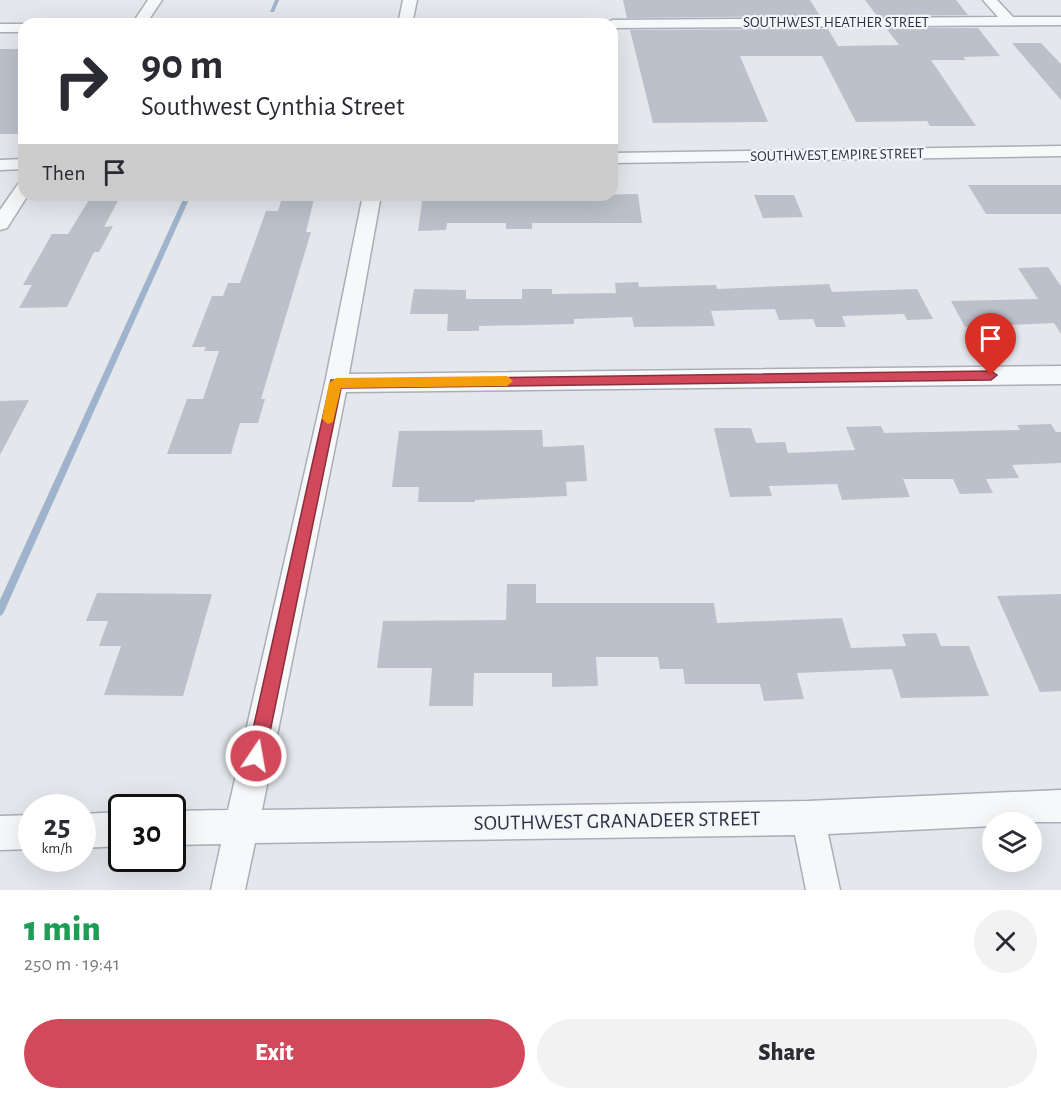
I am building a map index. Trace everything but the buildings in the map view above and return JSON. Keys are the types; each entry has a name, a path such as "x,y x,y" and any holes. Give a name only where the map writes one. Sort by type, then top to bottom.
{"street":[{"path":"143,18 155,0"},
{"path":"406,18 410,0"},
{"path":"990,0 1009,21"},
{"name":"SOUTHWEST HEATHER STREET","path":"618,24 1061,21"},
{"path":"0,28 18,28"},
{"name":"SOUTHWEST EMPIRE STREET","path":"618,158 1061,151"},
{"path":"0,165 18,164"},
{"path":"0,224 18,197"},
{"path":"228,890 336,383 371,201"},
{"path":"336,383 1061,375"},
{"name":"SOUTHWEST GRANADEER STREET","path":"186,827 808,818 1061,806"},
{"path":"808,818 823,890"},
{"path":"0,833 18,832"}],"waterway":[{"path":"272,11 277,0"},
{"path":"0,611 185,201"}],"slow traffic":[{"path":"328,419 336,383 507,381"}],"route":[{"path":"256,756 336,383 991,375"}]}
